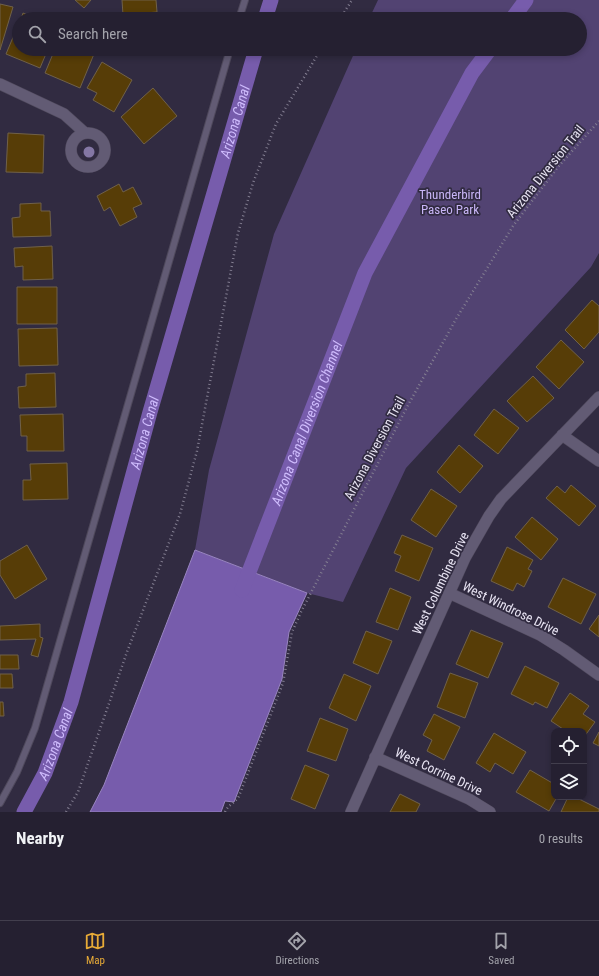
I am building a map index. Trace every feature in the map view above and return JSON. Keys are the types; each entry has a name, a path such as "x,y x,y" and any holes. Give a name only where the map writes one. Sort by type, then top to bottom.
{"street":[{"path":"1,87 64,114 85,133"},
{"name":"West Columbine Drive","path":"350,812 465,558 489,516 501,499 599,396"},
{"path":"562,435 599,461"},
{"name":"West Windrose Drive","path":"449,593 540,635 599,675"},
{"name":"West Corrine Drive","path":"375,757 469,799 490,812"}],"lane":[{"path":"241,12 245,0"},
{"path":"0,804 17,772 35,728 228,56"}],"path":[{"path":"344,12 352,0"},
{"path":"66,812 78,792 127,652 180,514 197,452 238,233 253,183 276,124 317,56"},
{"name":"Arizona Diversion Trail","path":"225,812 226,808 235,803 239,796 278,696 287,671 292,632 406,407 456,319 513,226 558,167 599,121"}],"green space":[{"name":"Thunderbird Paseo Park","path":"378,0 599,0 599,253 591,267 406,468 343,602 307,593 195,550 209,470 274,234 353,56 587,56 587,12 372,12"}],"shaded area":[{"path":"195,550 307,593 289,632 282,679 234,802 225,801 221,812 90,812 104,785"}],"building":[{"path":"75,0 91,0 84,8"},
{"path":"122,0 156,0 157,12 123,12"},
{"path":"0,4 13,7 0,50"},
{"path":"12,40 12,56 45,56 40,68 6,54"},
{"path":"52,56 93,56 80,88 45,73"},
{"path":"102,62 132,80 114,112 93,100 97,93 87,88"},
{"path":"153,88 177,116 144,144 121,117"},
{"path":"8,133 44,135 43,173 6,172"},
{"path":"119,184 123,192 133,187 142,204 133,208 137,217 120,226 110,207 104,211 97,196"},
{"path":"41,203 41,211 50,211 51,236 13,237 12,218 20,217 20,204"},
{"path":"52,246 53,279 23,280 23,266 15,267 14,248"},
{"path":"17,287 57,287 57,324 17,324"},
{"path":"592,300 599,306 599,332 584,349 565,330"},
{"path":"57,328 58,365 19,366 18,329"},
{"path":"561,340 584,362 559,389 536,367"},
{"path":"55,373 56,407 19,408 18,387 26,386 26,374"},
{"path":"533,376 554,398 527,422 507,401"},
{"path":"494,409 519,428 498,454 474,435"},
{"path":"63,414 64,451 27,451 27,436 21,436 20,415"},
{"path":"459,445 483,466 460,493 437,472"},
{"path":"67,463 68,499 23,500 23,480 31,480 30,464"},
{"path":"571,485 596,506 579,526 546,498 557,486 565,493"},
{"path":"431,489 457,506 436,537 411,520"},
{"path":"532,517 558,539 541,560 515,537"},
{"path":"402,535 433,548 419,581 395,571 401,556 394,553"},
{"path":"27,545 47,579 15,599 0,575 0,561"},
{"path":"507,547 533,560 528,569 532,571 524,587 517,583 513,591 491,581"},
{"path":"563,578 596,594 581,624 548,607"},
{"path":"390,588 411,597 398,630 376,622"},
{"path":"599,615 599,637 589,629"},
{"path":"40,624 40,637 43,638 38,657 31,655 36,639 0,640 0,626"},
{"path":"471,630 503,643 488,678 456,664"},
{"path":"366,631 392,641 378,674 353,663"},
{"path":"0,655 18,655 19,669 0,669"},
{"path":"525,666 559,683 547,708 535,702 533,705 511,694"},
{"path":"450,673 478,683 465,718 437,707"},
{"path":"0,674 12,674 13,688 0,688"},
{"path":"344,674 371,686 356,721 329,708"},
{"path":"570,693 589,706 583,714 595,722 587,733 587,728 562,728 551,721"},
{"path":"0,702 3,702 4,716 0,716"},
{"path":"434,714 460,727 444,760 427,751 432,740 423,735"},
{"path":"320,718 348,729 336,761 307,751"},
{"path":"599,732 599,746 593,743"},
{"path":"494,733 526,752 513,774 495,763 490,772 476,763"},
{"path":"305,765 329,775 315,809 291,799"},
{"path":"530,770 551,782 551,800 555,800 549,811 516,792"},
{"path":"400,794 420,804 416,812 390,812"},
{"path":"567,800 581,800 599,809 599,812 561,812"}],"waterway":[{"name":"Arizona Canal","path":"267,12 271,0"},
{"name":"Arizona Canal Diversion Channel","path":"517,12 526,0"},
{"name":"Arizona Canal","path":"24,812 45,773 71,702 150,412 254,56"},
{"name":"Arizona Canal Diversion Channel","path":"242,590 365,273 472,73 485,56"}]}
